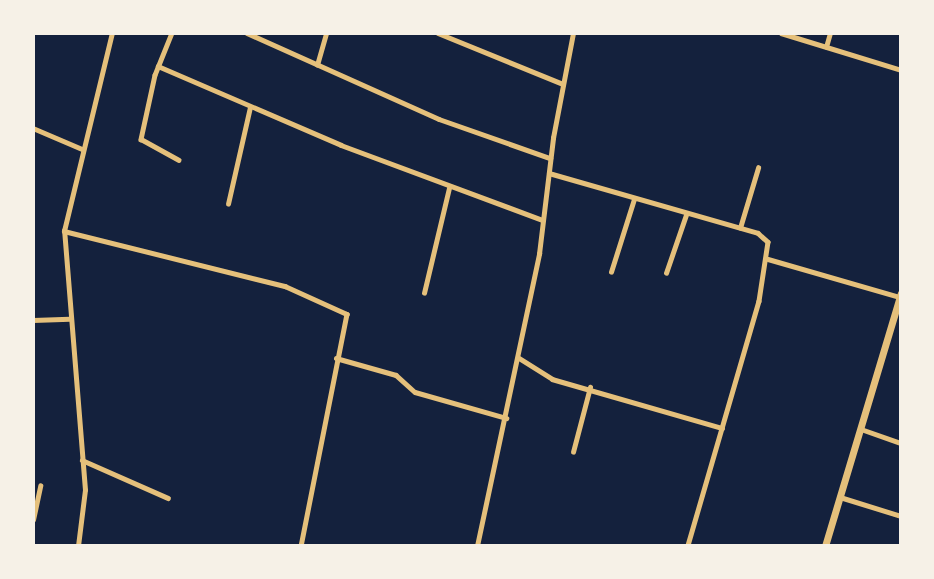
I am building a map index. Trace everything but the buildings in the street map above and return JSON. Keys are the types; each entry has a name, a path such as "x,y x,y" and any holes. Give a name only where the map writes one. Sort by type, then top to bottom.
{"highway":[{"path":"825,546 900,295"}],"street":[{"path":"78,546 85,502 64,231 112,33"},
{"path":"172,33 158,66 141,139 179,160"},
{"path":"247,33 439,120 550,158"},
{"path":"317,65 326,33"},
{"path":"438,33 563,84"},
{"path":"477,546 519,358 543,220 550,158 573,33"},
{"path":"781,33 901,70"},
{"path":"826,47 830,33"},
{"path":"158,66 250,107 449,188 543,220"},
{"path":"228,204 250,107"},
{"path":"33,128 82,149"},
{"path":"740,228 758,168"},
{"path":"549,173 686,215 740,228 765,239 768,259 688,546"},
{"path":"424,293 449,188"},
{"path":"611,272 634,199"},
{"path":"666,273 686,215"},
{"path":"64,231 306,294 349,316 336,358 301,546"},
{"path":"768,259 900,295"},
{"path":"33,320 69,319"},
{"path":"336,358 396,375 415,392 506,418"},
{"path":"519,358 552,379 590,387 722,428"},
{"path":"573,452 590,387"},
{"path":"861,429 901,443"},
{"path":"82,460 168,498"},
{"path":"33,520 40,486"},
{"path":"840,497 901,516"}]}
